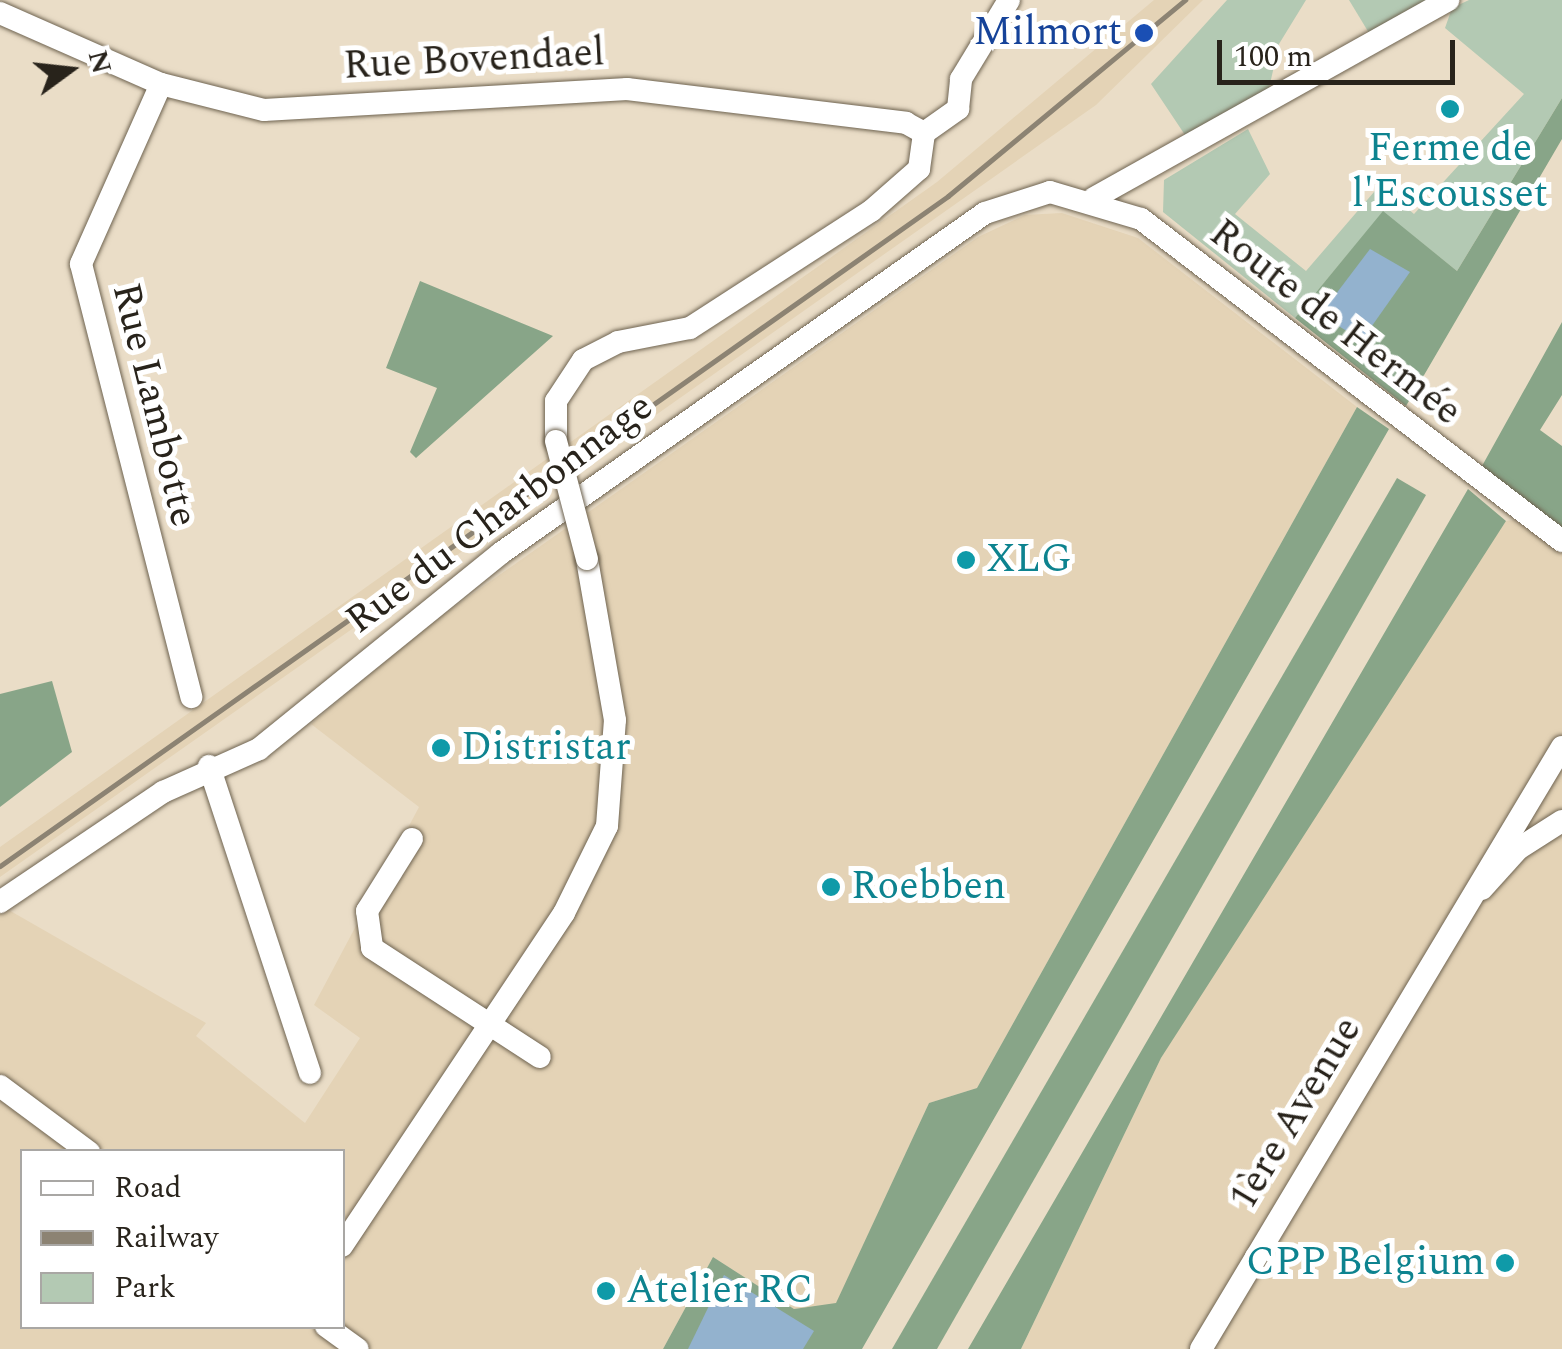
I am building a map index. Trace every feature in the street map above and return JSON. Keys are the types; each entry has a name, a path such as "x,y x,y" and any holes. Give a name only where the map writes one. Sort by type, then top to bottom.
{"street":[{"path":"345,1241 582,883 607,826 616,737 587,560 556,442 556,401 583,360 618,342 690,328 871,211 919,169 924,133 958,109 961,79 1009,0"},
{"path":"1094,198 1448,0"},
{"name":"Rue Bovendael","path":"0,13 160,84 264,110 638,89 906,123 924,133"},
{"name":"Rue Lambotte","path":"160,84 81,264 192,696"},
{"name":"Route de Hermée","path":"1050,192 1094,198 1141,220 1555,536"},
{"name":"Rue du Charbonnage","path":"0,902 210,766 258,749 501,553 984,213 1050,192"},
{"path":"1555,536 1562,558"},
{"name":"1ère Avenue","path":"1560,753 1562,786"},
{"name":"1ère Avenue","path":"1201,1349 1456,918 1560,753"},
{"path":"210,766 310,1072"},
{"name":"1ère Avenue","path":"1456,918 1518,849 1562,821"},
{"path":"412,839 367,911 372,948 540,1058"},
{"path":"0,1086 85,1149"},
{"path":"330,1329 358,1349"}],"shaded area":[{"path":"1154,0 1203,0 1096,105 0,877 0,847 937,182"},
{"path":"1062,213 1138,238 1357,407 977,1088 929,1103 836,1304 794,1309 713,1257 663,1349 0,1349 0,905 206,1023 196,1036 305,1123 360,1038 314,1005 419,807 311,724 430,624 978,237 1025,215"},
{"path":"1543,517 1562,530 1562,1349 1021,1349 1161,1058 1373,716 1506,521"}],"green space":[{"path":"1227,0 1306,0 1279,44 1268,93 1189,141 1151,84"},
{"path":"1349,0 1434,0 1369,33"},
{"path":"1469,0 1562,0 1562,98 1457,271 1383,212 1295,318 1163,212 1164,180 1248,129 1270,174 1235,214 1306,271 1380,185 1414,214 1524,94 1445,28 1452,8"},
{"path":"1562,98 1562,139 1406,406 1295,318 1383,211 1457,271"},
{"path":"420,281 553,336 416,458 410,452 437,388 386,368"},
{"path":"1562,322 1562,395 1540,430 1562,446 1562,530 1482,466"},
{"path":"1357,407 1389,429 862,1349 663,1349 713,1257 794,1309 836,1303 929,1103 977,1088"},
{"path":"1397,478 1426,495 937,1349 892,1349"},
{"path":"1468,489 1506,521 1161,1058 1021,1349 968,1349"},
{"path":"52,681 72,752 0,807 0,694"}],"water":[{"path":"1370,249 1410,272 1362,340 1320,315"},
{"path":"724,1275 814,1331 803,1349 688,1349"}],"railway":[{"path":"0,866 948,196 1185,0"}],"place":[{"name":"Milmort","path":"1144,33"},
{"name":"Ferme de l'Escousset","path":"1450,109"},
{"name":"XLG","path":"966,560"},
{"name":"Distristar","path":"441,748"},
{"name":"Roebben","path":"831,887"},
{"name":"CPP Belgium","path":"1505,1263"},
{"name":"Atelier RC","path":"606,1291"}]}
